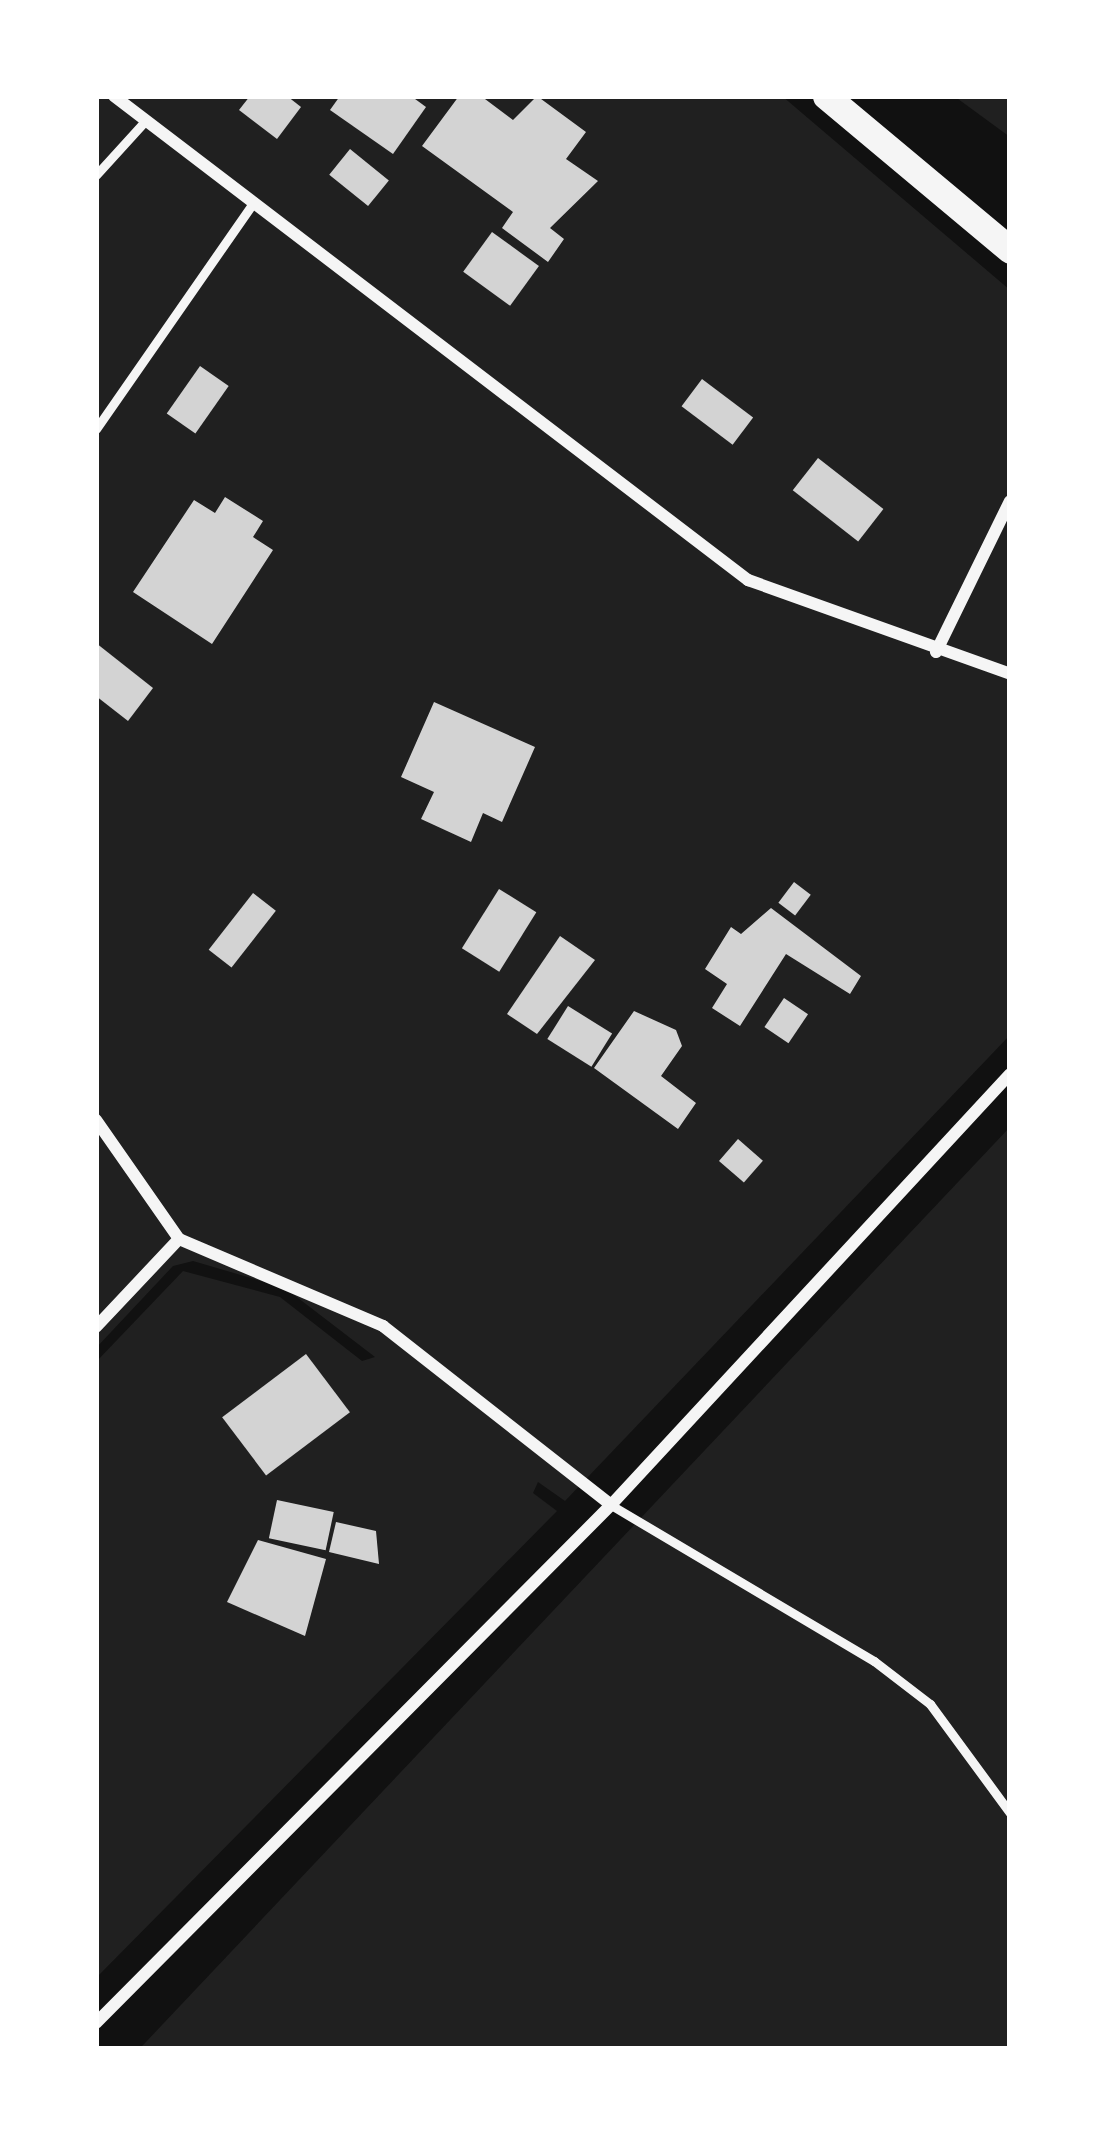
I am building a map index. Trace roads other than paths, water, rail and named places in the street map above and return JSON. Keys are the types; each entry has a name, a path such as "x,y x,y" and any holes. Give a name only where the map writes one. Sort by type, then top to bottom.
{"highway":[{"path":"826,96 1010,250"}],"street":[{"path":"114,96 748,580 937,652 1010,674"},
{"path":"937,652 1010,501"},
{"path":"96,2023 611,1505 1010,1074"},
{"path":"96,1120 179,1239 383,1326 611,1505"},
{"path":"96,1327 179,1239"}],"lane":[{"path":"96,175 146,120"},
{"path":"96,430 254,202"},
{"path":"611,1505 893,1675 972,1751 1010,1813"}]}
